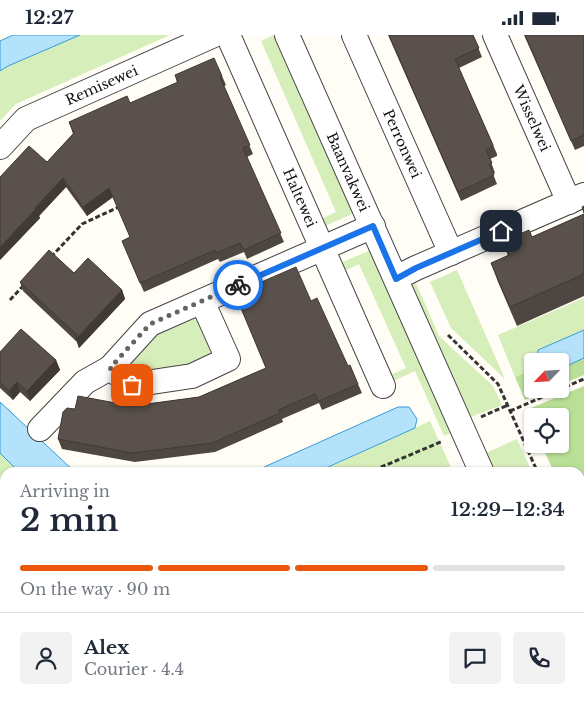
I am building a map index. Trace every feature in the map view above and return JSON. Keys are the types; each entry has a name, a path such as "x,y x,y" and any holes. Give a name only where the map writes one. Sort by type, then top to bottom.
{"street":[{"name":"Remisewei","path":"0,147 26,119 214,35"},
{"name":"Haltewei","path":"228,35 383,386"},
{"name":"Baanvakwei","path":"287,35 396,279 453,436 477,467"},
{"name":"Perronwei","path":"354,35 451,253"},
{"name":"Wisselwei","path":"495,35 576,198"},
{"path":"396,279 576,198"},
{"path":"40,429 85,382 110,368 150,324 373,226"},
{"path":"110,368 132,385 192,376 228,359 202,301"}],"path":[{"path":"49,259 82,224 127,204"},
{"path":"10,300 30,279"},
{"path":"510,411 584,379"},
{"path":"439,432 453,436"},
{"path":"446,449 453,436"},
{"path":"381,467 453,436"}],"green space":[{"path":"80,35 170,35 16,104 0,121 0,71"},
{"path":"274,35 354,213 323,227 319,220 336,212 261,41"},
{"path":"371,250 451,433 444,436 415,371 391,382 388,376 406,368 359,264 342,272 340,263"},
{"path":"457,270 505,379 451,328 430,282"},
{"path":"416,283 439,336 493,386 502,405 468,418 409,286"},
{"path":"584,298 584,330 538,350 538,353 524,353 524,373 515,377 498,335"},
{"path":"197,314 212,345 210,354 201,363 144,372 135,369 131,362 148,336"},
{"path":"584,358 584,375 569,381 569,365"},
{"path":"524,373 524,398 515,377"},
{"path":"584,386 584,467 552,467 545,453 569,453 569,408 531,408 555,398 569,398 569,392"},
{"path":"430,421 451,467 330,467"},
{"path":"517,439 530,467 489,467 481,450 488,452"},
{"path":"0,453 14,467 0,467"}],"water":[{"path":"13,35 80,35 0,71 0,41"},
{"path":"584,330 584,358 569,365 569,353 538,353 538,350"},
{"path":"0,402 70,467 14,467 0,453"},
{"path":"398,407 409,407 417,419 415,428 328,467 264,467"}],"building":[{"path":"389,35 473,35 479,48 455,59 493,145 486,150 492,163 489,164 494,175 458,192"},
{"path":"525,35 584,35 584,135 571,141"},
{"path":"214,58 222,76 220,77 250,145 243,148 281,233 244,250 240,243 216,253 215,250 140,283 122,241 130,237 109,188 83,207 63,178 0,247 0,177 29,146 47,162 74,133 69,122 127,96 130,103 178,82 175,75"},
{"path":"584,214 584,274 510,307 491,263 509,255 506,250 512,248 509,239 529,230 532,237"},
{"path":"49,250 74,273 88,258 122,290 76,339 77,335 20,282"},
{"path":"296,267 311,301 317,298 358,384 319,401 315,394 278,410 280,413 212,443 132,453 58,439 63,412 67,408 75,409 78,396 132,406 199,397 266,368 238,301 262,291 259,283"},
{"path":"21,329 56,360 27,391 17,382 9,391 0,382 0,352"}],"way so far":[{"path":"132,385 110,368 150,324 238,285"}],"route":[{"path":"238,285 373,226 396,279 416,268 501,231"}]}
